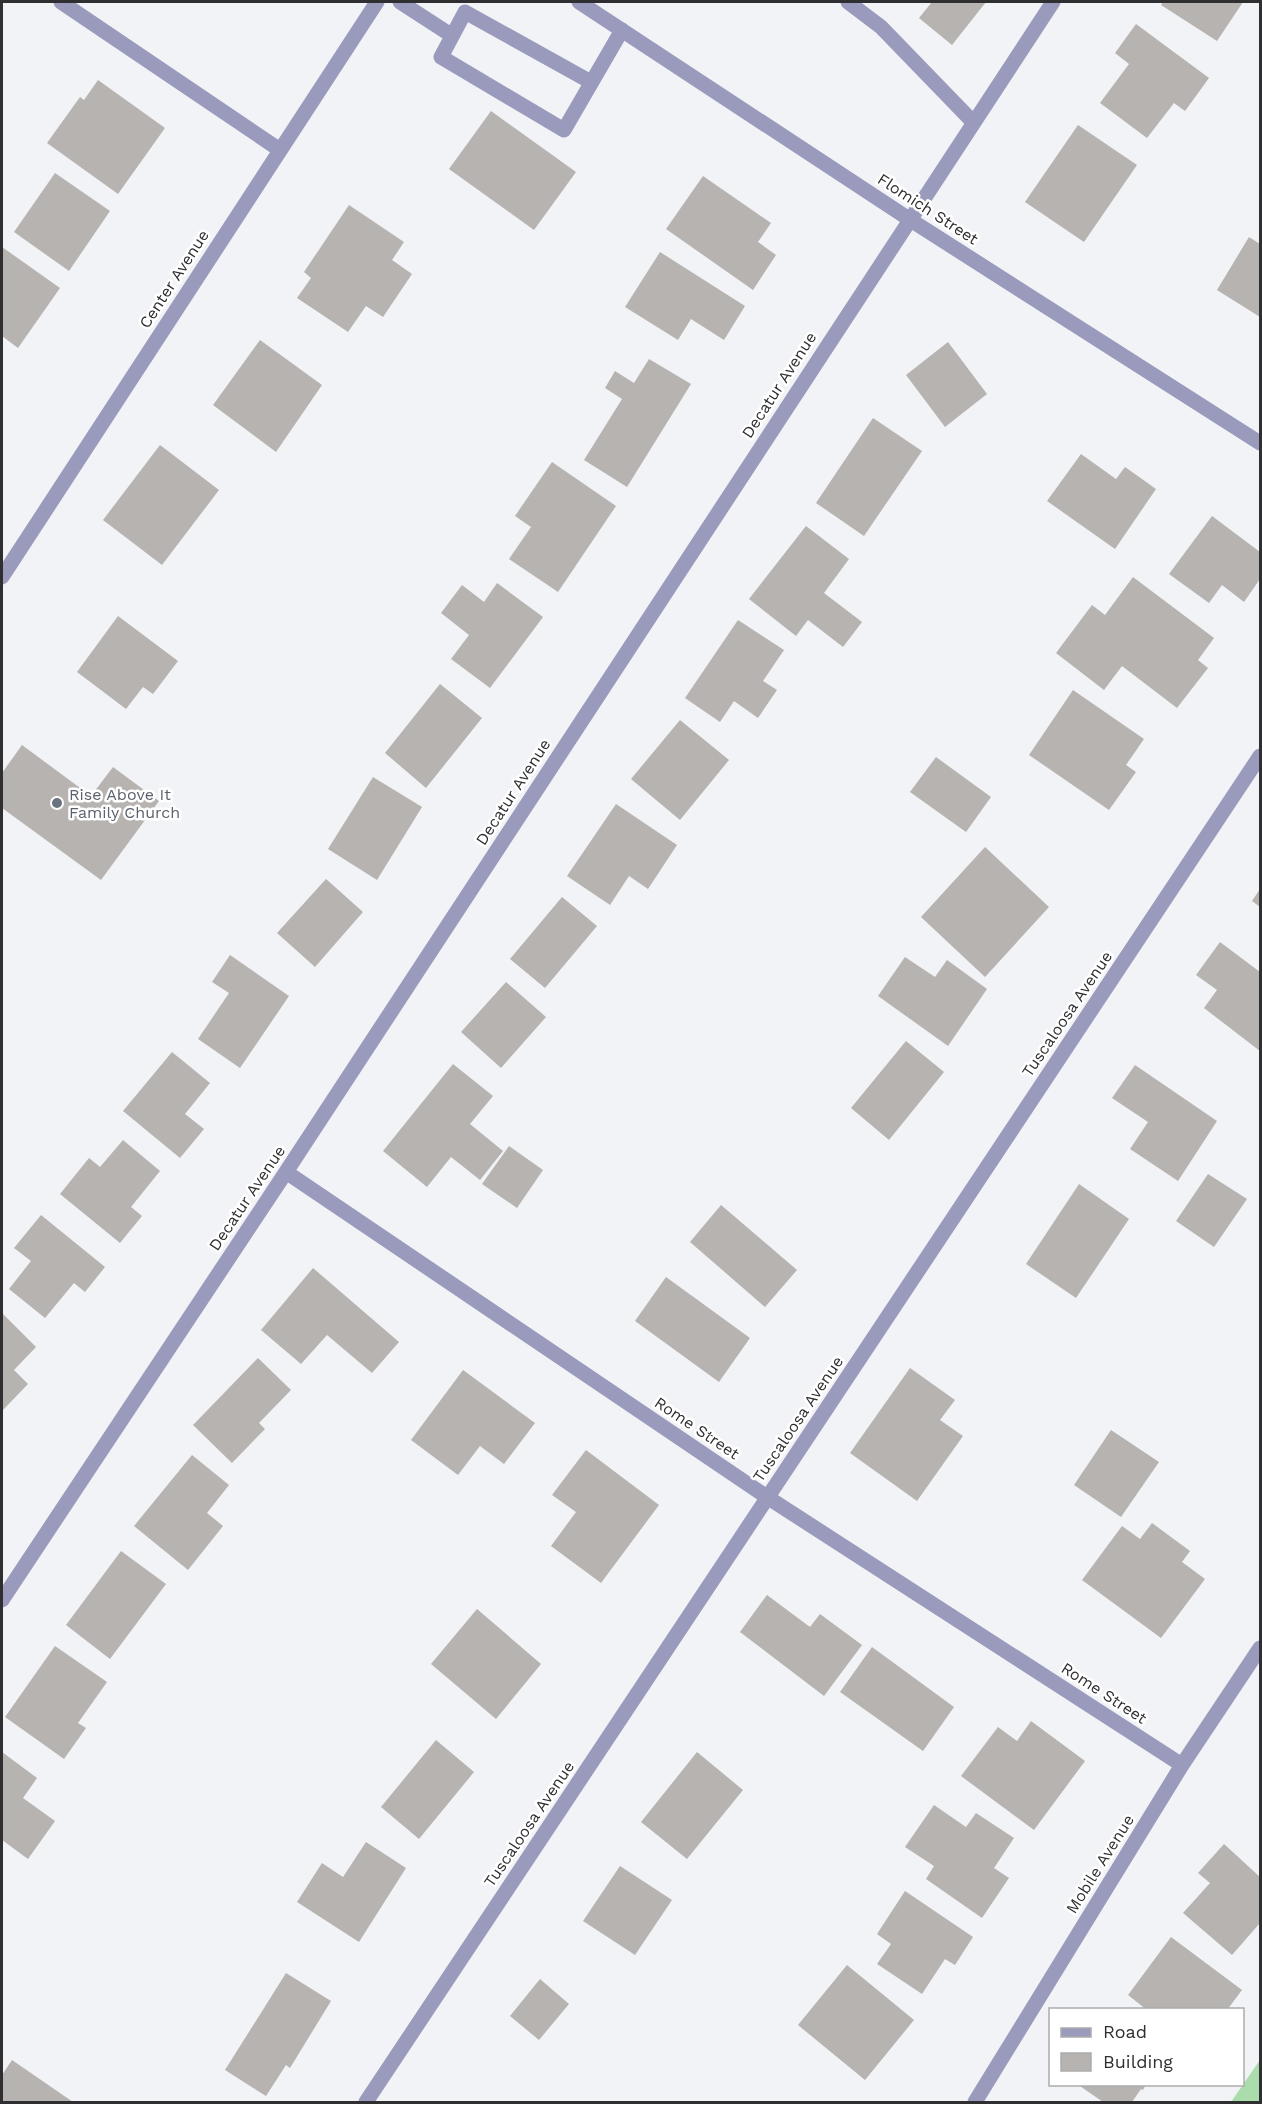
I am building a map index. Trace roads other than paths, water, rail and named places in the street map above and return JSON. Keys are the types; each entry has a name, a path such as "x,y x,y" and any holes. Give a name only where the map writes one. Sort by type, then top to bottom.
{"street":[{"path":"61,2 280,150"},
{"name":"Center Avenue","path":"2,577 377,2"},
{"path":"400,2 451,35"},
{"name":"Flomich Street","path":"579,2 909,219 1260,443"},
{"path":"848,2 881,27 973,123"},
{"name":"Decatur Avenue","path":"2,1600 286,1172 1053,2"},
{"path":"591,82 465,12 441,57 564,130 622,30"},
{"name":"Tuscaloosa Avenue","path":"366,2103 1260,756"},
{"name":"Rome Street","path":"286,1172 767,1497 1182,1765"},
{"name":"Mobile Avenue","path":"975,2103 1182,1765 1260,1648"}],"place":[{"name":"Rise Above It Family Church","path":"57,803"}]}
